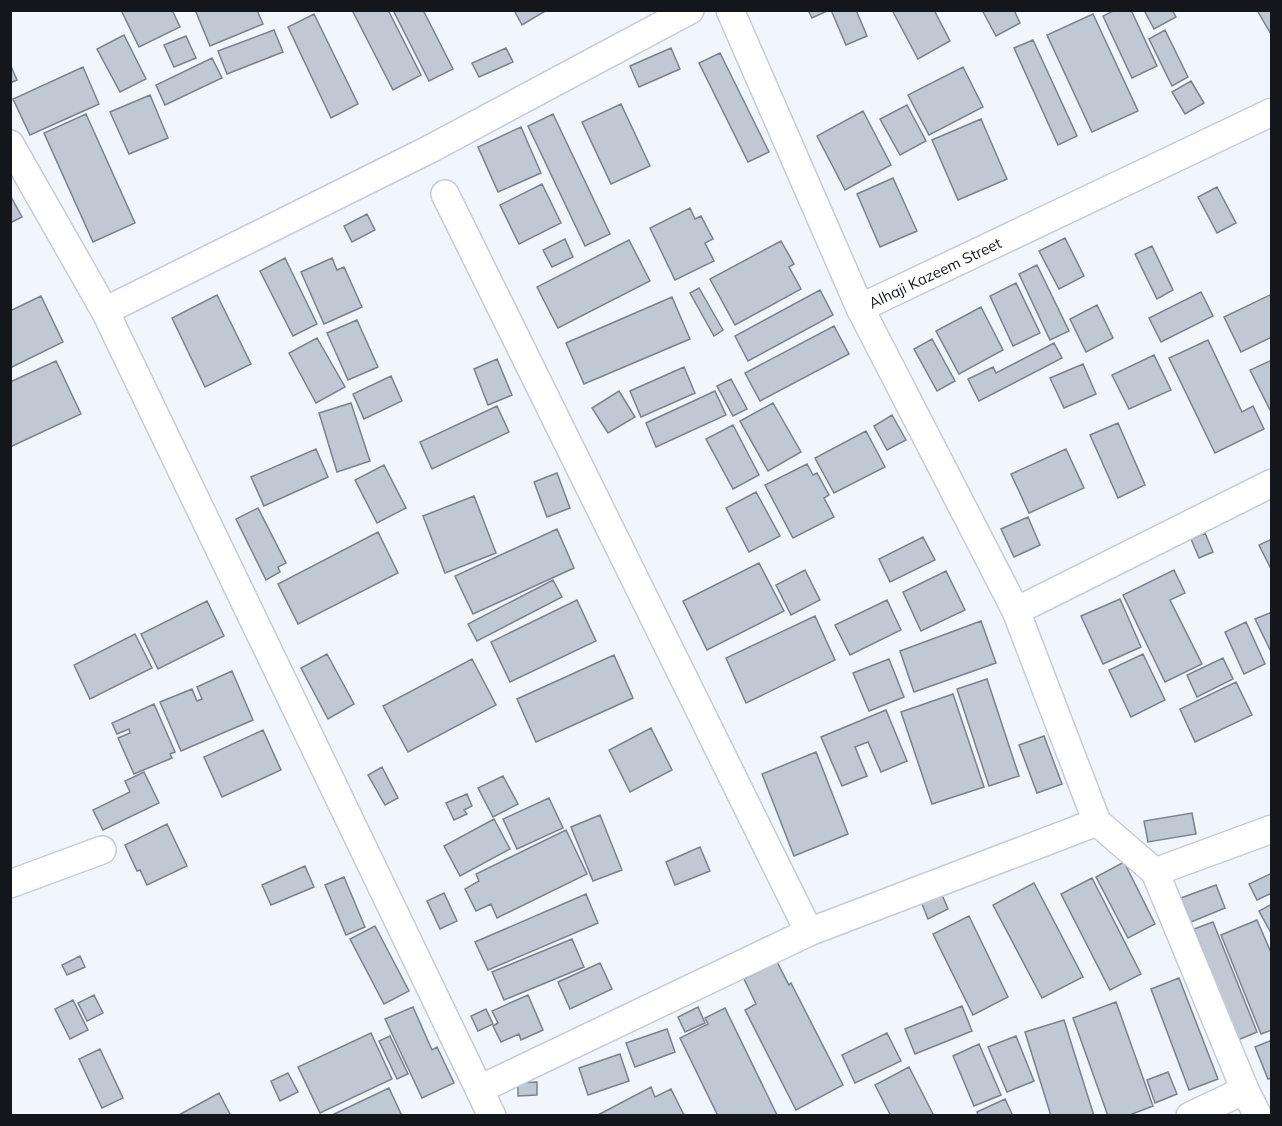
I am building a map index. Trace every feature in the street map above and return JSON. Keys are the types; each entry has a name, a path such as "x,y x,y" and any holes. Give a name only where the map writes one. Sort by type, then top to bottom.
{"street":[{"path":"105,311 430,149 690,10"},
{"name":"Alhaji Kazeem Street","path":"730,10 860,308 1272,112"},
{"path":"10,144 105,311 492,1116"},
{"path":"445,194 809,932"},
{"path":"860,308 1016,611 1097,822 1155,872 1245,1090 1258,1116"},
{"path":"1016,611 1272,483"},
{"path":"480,1089 809,932 1097,822"},
{"path":"1155,872 1272,830"},
{"path":"10,884 102,850"},
{"path":"1190,1116 1245,1090"}],"building":[{"path":"121,10 172,10 180,27 139,47"},
{"path":"199,10 257,10 263,24 210,46 196,12"},
{"path":"352,10 388,10 421,75 393,90"},
{"path":"393,10 423,10 453,69 429,81"},
{"path":"514,10 547,10 522,25"},
{"path":"808,10 829,10 812,18"},
{"path":"831,10 856,10 867,36 846,45"},
{"path":"892,10 934,10 950,41 918,59"},
{"path":"982,10 1014,10 1020,23 996,36"},
{"path":"1115,10 1131,10 1157,66 1132,78 1103,16"},
{"path":"1144,10 1172,10 1176,17 1154,29"},
{"path":"1257,10 1272,10 1272,36"},
{"path":"314,14 358,104 331,118 288,27"},
{"path":"1093,14 1138,111 1092,132 1047,35"},
{"path":"274,30 283,52 227,74 218,51"},
{"path":"1165,30 1188,77 1172,86 1149,39"},
{"path":"124,35 146,79 120,92 97,49"},
{"path":"186,36 196,58 174,67 164,45"},
{"path":"1033,40 1077,136 1058,145 1014,48"},
{"path":"506,48 513,62 479,77 472,63"},
{"path":"671,48 680,69 639,87 630,66"},
{"path":"720,53 769,152 748,162 699,63"},
{"path":"212,58 222,78 165,105 156,85"},
{"path":"10,64 17,80 10,83"},
{"path":"83,67 99,104 30,135 13,99"},
{"path":"963,67 983,107 929,135 908,95"},
{"path":"1191,81 1204,103 1185,114 1172,92"},
{"path":"150,95 168,138 129,154 110,112"},
{"path":"621,104 650,166 611,184 582,122"},
{"path":"907,105 926,141 900,155 880,119"},
{"path":"863,111 891,165 845,190 817,136"},
{"path":"86,114 135,223 93,242 44,133"},
{"path":"553,114 610,234 585,246 528,126"},
{"path":"981,119 1007,179 958,200 932,140"},
{"path":"521,127 541,173 498,192 478,147"},
{"path":"893,178 917,231 880,247 857,194"},
{"path":"542,184 561,223 519,244 500,205"},
{"path":"1217,187 1236,223 1217,233 1198,197"},
{"path":"10,195 22,217 10,223"},
{"path":"690,208 695,219 701,216 713,239 705,243 714,261 675,280 650,228"},
{"path":"367,214 375,230 352,242 344,226"},
{"path":"1065,238 1084,276 1059,289 1039,251"},
{"path":"565,239 573,257 552,267 543,250"},
{"path":"629,240 650,281 558,328 537,287"},
{"path":"781,241 794,264 789,267 801,289 735,325 710,279"},
{"path":"1152,246 1173,290 1157,299 1135,254"},
{"path":"285,258 317,324 293,336 260,271"},
{"path":"332,258 337,270 344,267 362,307 324,324 301,272"},
{"path":"1037,265 1069,331 1050,340 1019,274"},
{"path":"1016,283 1040,333 1013,346 990,296"},
{"path":"699,288 723,330 714,336 690,293"},
{"path":"820,290 833,315 748,361 735,336"},
{"path":"1201,292 1213,316 1161,342 1149,318"},
{"path":"1272,294 1272,337 1241,352 1224,317"},
{"path":"217,295 251,364 205,387 172,318"},
{"path":"41,296 63,342 10,368 10,311"},
{"path":"672,297 690,339 584,384 566,343"},
{"path":"1097,305 1113,338 1086,352 1070,319"},
{"path":"981,307 1003,350 959,374 936,331"},
{"path":"357,320 378,367 348,380 327,333"},
{"path":"834,326 849,354 760,401 745,373"},
{"path":"317,338 345,387 316,403 289,353"},
{"path":"932,339 955,381 937,391 914,349"},
{"path":"1208,340 1242,412 1253,406 1264,429 1215,453 1169,358"},
{"path":"1054,343 1062,358 979,401 968,379 993,367 996,373"},
{"path":"1154,355 1171,390 1129,409 1112,375"},
{"path":"497,359 512,395 488,405 474,369"},
{"path":"1272,360 1272,414 1250,370"},
{"path":"56,361 81,414 10,447 10,382"},
{"path":"1083,364 1096,394 1064,408 1050,378"},
{"path":"684,367 695,393 641,417 630,391"},
{"path":"391,376 402,401 364,419 353,394"},
{"path":"731,379 747,409 733,416 717,386"},
{"path":"619,391 635,417 608,433 592,408"},
{"path":"715,391 726,415 656,447 646,423"},
{"path":"351,403 370,461 337,472 319,413"},
{"path":"773,403 801,452 768,471 740,421"},
{"path":"497,406 509,432 432,469 420,442"},
{"path":"892,415 906,440 887,450 874,426"},
{"path":"1118,423 1145,485 1118,498 1090,435"},
{"path":"733,425 759,475 733,489 706,439"},
{"path":"866,431 885,467 834,493 815,458"},
{"path":"316,449 328,477 264,506 251,477"},
{"path":"1066,449 1084,488 1029,513 1011,474"},
{"path":"807,464 813,475 817,473 829,495 824,498 834,517 793,538 765,485"},
{"path":"384,465 406,508 377,523 355,480"},
{"path":"557,473 570,508 547,517 534,482"},
{"path":"756,492 780,536 749,552 726,508"},
{"path":"474,496 496,553 445,573 423,516"},
{"path":"258,508 286,563 278,567 280,572 266,580 236,519"},
{"path":"1028,517 1040,545 1014,557 1001,529"},
{"path":"557,529 574,568 473,614 455,576"},
{"path":"378,532 398,573 298,624 278,584"},
{"path":"1205,533 1213,552 1199,558 1191,539"},
{"path":"923,537 935,560 890,582 879,559"},
{"path":"1272,539 1272,571 1259,545"},
{"path":"759,563 784,611 707,650 683,601"},
{"path":"805,570 820,600 791,615 776,585"},
{"path":"1174,570 1185,593 1170,600 1202,664 1165,682 1123,595"},
{"path":"946,571 965,610 921,631 903,592"},
{"path":"553,580 562,597 477,641 468,624"},
{"path":"1120,599 1141,647 1103,664 1081,616"},
{"path":"577,600 596,641 510,682 491,642"},
{"path":"887,600 901,630 850,655 835,625"},
{"path":"207,601 224,636 158,669 141,634"},
{"path":"1272,612 1272,654 1255,619"},
{"path":"815,616 835,660 746,703 726,658"},
{"path":"981,621 996,663 914,692 900,651"},
{"path":"1246,622 1265,664 1244,674 1225,632"},
{"path":"135,634 152,668 90,699 74,665"},
{"path":"327,654 354,704 328,719 301,668"},
{"path":"1143,654 1165,700 1131,717 1109,670"},
{"path":"614,655 633,698 536,742 517,699"},
{"path":"1223,658 1233,679 1197,697 1187,675"},
{"path":"472,659 496,705 408,752 383,706"},
{"path":"889,659 904,697 869,711 853,673"},
{"path":"232,671 253,720 181,751 160,702 192,689 197,701 202,699 197,687"},
{"path":"987,679 1019,776 989,786 957,689"},
{"path":"1236,682 1252,715 1195,742 1180,709"},
{"path":"953,694 984,787 932,804 901,712"},
{"path":"154,704 175,752 170,754 172,758 134,774 118,738 130,733 129,729 117,734 112,723"},
{"path":"886,710 907,761 881,772 868,742 855,747 867,776 842,786 821,737"},
{"path":"651,728 672,770 630,792 609,750"},
{"path":"263,730 281,770 222,797 204,757"},
{"path":"1044,736 1062,784 1037,793 1019,745"},
{"path":"816,752 848,834 794,856 762,774"},
{"path":"382,767 398,798 385,805 368,775"},
{"path":"144,772 159,803 103,830 93,810 130,792 125,781"},
{"path":"503,776 518,804 493,817 478,788"},
{"path":"467,794 472,806 464,810 467,814 454,820 446,803"},
{"path":"549,798 563,828 517,849 503,819"},
{"path":"1192,813 1196,834 1148,842 1144,821"},
{"path":"600,815 622,870 593,881 571,827"},
{"path":"494,819 510,849 460,876 444,846"},
{"path":"167,824 187,866 147,885 140,870 137,871 125,845"},
{"path":"566,830 587,874 497,918 491,904 476,911 465,889 479,881 476,874"},
{"path":"700,847 710,871 675,885 666,862"},
{"path":"1124,862 1155,924 1128,938 1096,877"},
{"path":"305,866 314,887 271,905 262,885"},
{"path":"1272,873 1272,893 1257,900 1249,884"},
{"path":"344,877 365,927 346,935 325,885"},
{"path":"1092,878 1141,974 1110,990 1061,894"},
{"path":"1034,883 1083,977 1042,998 993,905"},
{"path":"1216,885 1225,908 1191,922 1181,898"},
{"path":"940,890 948,909 928,919 920,899"},
{"path":"444,893 457,921 440,929 427,901"},
{"path":"586,894 598,923 488,970 475,942"},
{"path":"1272,904 1272,935 1259,911"},
{"path":"969,916 1008,997 973,1015 933,934"},
{"path":"1257,920 1272,955 1272,1030 1261,1034 1221,935"},
{"path":"1213,922 1257,1032 1238,1040 1194,929"},
{"path":"375,926 409,991 384,1004 350,939"},
{"path":"572,939 584,967 504,1000 492,972"},
{"path":"80,956 85,967 67,975 62,965"},
{"path":"777,962 789,985 791,983 843,1085 796,1110 745,1010 756,1004 744,979"},
{"path":"600,963 612,989 570,1009 558,982"},
{"path":"1179,978 1218,1079 1189,1090 1151,989"},
{"path":"94,995 103,1013 87,1021 78,1003"},
{"path":"528,995 543,1030 521,1040 519,1034 501,1042 493,1026 498,1023 492,1011"},
{"path":"73,1000 88,1030 70,1039 55,1009"},
{"path":"1116,1002 1153,1106 1127,1116 1108,1116 1073,1018"},
{"path":"962,1006 972,1031 915,1054 905,1029"},
{"path":"413,1007 432,1050 437,1047 454,1083 422,1098 385,1019"},
{"path":"698,1007 705,1023 685,1032 678,1017"},
{"path":"725,1008 776,1116 718,1116 680,1038 708,1024 705,1018"},
{"path":"486,1009 493,1024 478,1031 471,1016"},
{"path":"1064,1020 1094,1116 1051,1116 1025,1032"},
{"path":"667,1029 675,1052 635,1067 626,1043"},
{"path":"371,1033 392,1079 320,1113 298,1067"},
{"path":"887,1033 901,1061 855,1083 842,1055"},
{"path":"390,1036 408,1074 397,1079 379,1041"},
{"path":"1016,1036 1034,1081 1007,1092 988,1047"},
{"path":"1272,1040 1272,1078 1268,1079 1255,1047"},
{"path":"979,1044 1001,1095 974,1106 953,1056"},
{"path":"100,1049 123,1098 102,1108 79,1059"},
{"path":"620,1054 629,1081 588,1095 579,1068"},
{"path":"909,1067 934,1116 891,1116 875,1085"},
{"path":"1168,1072 1177,1094 1155,1103 1147,1080"},
{"path":"288,1073 298,1092 280,1101 271,1081"},
{"path":"537,1082 537,1095 518,1096 518,1083"},
{"path":"651,1087 655,1097 671,1089 684,1115 596,1116"},
{"path":"389,1088 402,1116 330,1116"},
{"path":"219,1093 231,1116 177,1116"},
{"path":"1005,1099 1013,1116 978,1116 977,1112"}]}
